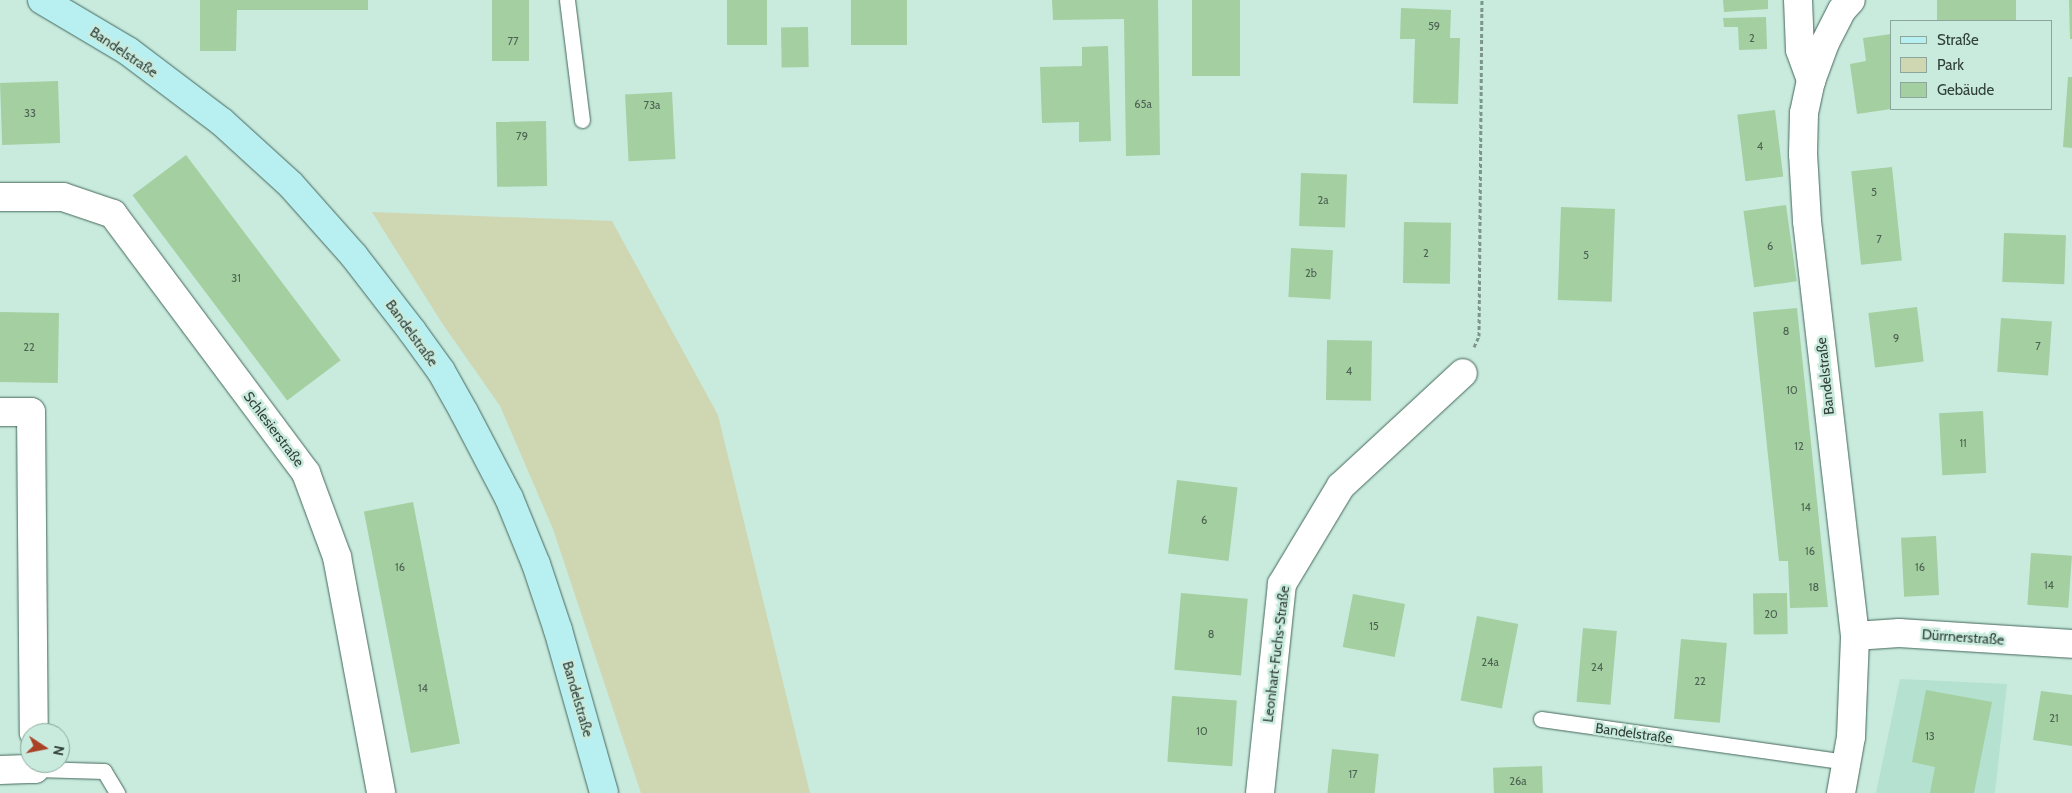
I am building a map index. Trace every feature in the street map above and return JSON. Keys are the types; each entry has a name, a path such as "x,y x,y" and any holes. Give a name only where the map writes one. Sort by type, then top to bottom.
{"main road":[{"name":"Bandelstraße","path":"42,0 128,51 222,122 291,185 354,256 412,330 440,371 464,412 509,498 536,564 558,630 604,793"}],"street":[{"path":"1798,0 1800,50 1811,81"},
{"name":"Bandelstraße","path":"1841,793 1851,737 1854,689 1854,636 1802,154 1804,113 1811,81 1825,43 1842,10 1851,0"},
{"name":"Schlesierstraße","path":"0,196 63,197 114,214 306,473 337,557 380,793"},
{"name":"Leonhart-Fuchs-Straße","path":"1260,793 1282,584 1341,486 1463,374"},
{"path":"0,412 31,412 34,723"},
{"name":"Dürrnerstraße","path":"1854,636 1899,633 2072,644"},
{"path":"0,770 20,768"}],"lane":[{"path":"567,0 582,120"},
{"name":"Bandelstraße","path":"1541,719 1846,762"},
{"path":"70,769 104,771 116,793"}],"path":[{"path":"1463,374 1479,336 1482,0"}],"shaded area":[{"path":"1900,679 2007,684 1995,793 1876,793"}],"green space":[{"path":"372,212 612,221 718,415 810,793 641,793 553,529 500,406 442,323"}],"building":[{"path":"200,0 368,0 368,10 237,10 236,51 200,51"},
{"path":"492,0 529,0 529,61 492,61"},
{"path":"727,0 767,0 767,45 727,45"},
{"path":"851,0 907,0 907,45 851,45"},
{"path":"1052,0 1158,0 1160,155 1126,156 1124,19 1053,20"},
{"path":"1192,0 1240,0 1240,76 1192,76"},
{"path":"1723,0 1768,0 1768,9 1724,12"},
{"path":"1937,0 2016,0 2016,20 1937,20"},
{"path":"2069,0 2072,0 2072,39 2070,39"},
{"path":"1401,8 1451,10 1450,38 1460,38 1458,104 1413,103 1415,39 1400,39"},
{"path":"1766,17 1767,49 1739,50 1738,27 1724,27 1723,18"},
{"path":"781,27 808,27 809,67 782,67"},
{"path":"1890,34 1890,109 1857,114 1850,64 1866,61 1863,38"},
{"path":"1108,46 1111,141 1079,142 1079,122 1042,123 1040,67 1082,66 1082,47"},
{"path":"2068,77 2072,77 2072,148 2063,147"},
{"path":"58,81 60,143 2,145 0,83"},
{"path":"672,92 676,159 629,161 625,94"},
{"path":"1775,110 1783,177 1745,181 1737,115"},
{"path":"546,121 547,186 497,187 496,122"},
{"path":"186,155 341,360 287,401 132,195"},
{"path":"1892,167 1902,260 1861,265 1851,171"},
{"path":"1301,173 1347,175 1345,228 1299,226"},
{"path":"1786,205 1797,281 1754,287 1743,211"},
{"path":"1561,207 1615,209 1612,302 1558,300"},
{"path":"1404,222 1451,223 1450,284 1403,283"},
{"path":"2004,233 2066,235 2064,284 2002,282"},
{"path":"1291,248 1333,250 1330,299 1288,297"},
{"path":"1917,307 1924,362 1875,368 1868,313"},
{"path":"1797,308 1828,607 1790,608 1788,561 1779,561 1753,312"},
{"path":"0,312 59,313 58,383 0,382"},
{"path":"2001,318 2052,322 2048,375 1997,372"},
{"path":"1327,340 1372,341 1371,401 1326,400"},
{"path":"1983,411 1986,473 1942,475 1939,413"},
{"path":"1177,480 1238,487 1229,561 1168,553"},
{"path":"413,502 460,743 411,753 364,512"},
{"path":"1936,536 1939,595 1904,597 1901,538"},
{"path":"2031,553 2072,556 2068,608 2027,605"},
{"path":"1181,593 1248,599 1241,676 1174,670"},
{"path":"1787,593 1788,634 1754,635 1753,594"},
{"path":"1353,594 1405,604 1395,657 1343,647"},
{"path":"1477,616 1518,624 1502,708 1461,700"},
{"path":"1583,628 1617,631 1610,705 1577,702"},
{"path":"1681,639 1727,643 1720,723 1674,719"},
{"path":"1926,690 1992,702 1974,793 1930,793 1935,767 1912,762"},
{"path":"2041,691 2072,695 2072,746 2033,740"},
{"path":"1172,696 1237,701 1232,766 1167,762"},
{"path":"1332,749 1379,754 1375,793 1327,793"},
{"path":"1542,766 1543,793 1494,793 1493,768"}]}
